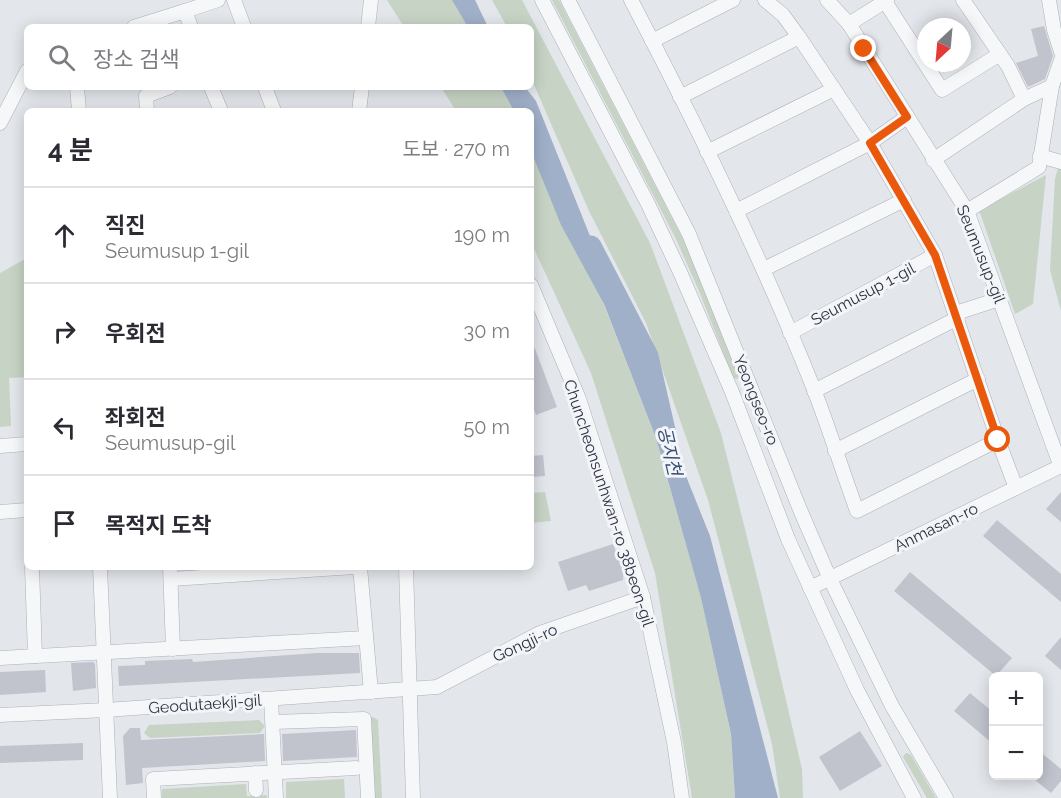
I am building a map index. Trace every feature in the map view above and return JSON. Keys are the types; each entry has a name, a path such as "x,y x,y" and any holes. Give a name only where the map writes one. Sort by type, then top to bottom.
{"street":[{"path":"144,24 218,0"},
{"path":"234,0 243,24"},
{"path":"369,24 371,0"},
{"name":"Yeongseo-ro","path":"542,0 648,204 680,272 732,392 778,514 810,588 857,690 914,798"},
{"name":"Yeongseo-ro","path":"568,0 689,234 830,579 892,706 946,798"},
{"name":"Seumusup 1-gil","path":"631,0 764,269 814,391 856,511 998,440 935,255 870,143 799,36 783,15 765,0"},
{"path":"652,41 733,0"},
{"name":"Seumusup-gil","path":"827,0 849,24 967,212 1061,466"},
{"path":"849,24 885,0 942,90 1000,54"},
{"path":"963,0 1008,66 1024,99"},
{"path":"1049,0 1054,30 1061,52"},
{"path":"185,11 190,24"},
{"path":"680,96 799,36"},
{"path":"967,212 1038,167 1052,86 1061,60"},
{"path":"0,123 24,77"},
{"path":"933,160 1024,99 1052,86"},
{"path":"707,152 834,89"},
{"path":"77,90 79,108"},
{"path":"147,108 146,96 162,90"},
{"path":"212,90 220,108"},
{"path":"266,90 273,108"},
{"path":"360,108 362,90"},
{"path":"736,211 870,143 907,117"},
{"path":"1040,156 1061,162"},
{"path":"764,269 904,200"},
{"name":"Seumusup 1-gil","path":"790,333 935,255"},
{"name":"Chuncheonsunhwan-ro 38beon-gil","path":"534,292 579,399 643,597 674,742 682,798"},
{"path":"814,391 957,316 999,299"},
{"path":"835,451 978,380"},
{"path":"998,440 1016,488"},
{"path":"0,446 24,444"},
{"name":"Anmasan-ro","path":"810,588 1061,466"},
{"path":"778,514 790,520 800,509"},
{"path":"0,512 24,510"},
{"path":"32,570 35,656"},
{"path":"100,570 110,798"},
{"path":"173,649 171,573 263,570"},
{"path":"360,570 371,692"},
{"path":"406,570 413,798"},
{"name":"Gongji-ro","path":"410,691 436,687 540,633 643,597"},
{"path":"0,658 366,638"},
{"path":"838,650 845,639 852,639 861,644"},
{"name":"Geodutaekji-gil","path":"0,715 410,691"},
{"path":"272,699 276,798"},
{"path":"273,722 364,719 368,798"},
{"path":"154,798 153,779 356,768"},
{"path":"255,773 256,790"}],"green space":[{"path":"387,0 465,0 477,24 402,24"},
{"path":"492,0 522,0 650,243 721,433 802,769 803,798 780,798 772,744 708,500 646,323 589,211 534,85 534,24 505,24"},
{"path":"552,0 559,0 682,237 740,377 737,379 732,375 676,239"},
{"path":"443,90 512,90 520,108 454,108"},
{"path":"534,134 549,164 656,438 701,598 731,734 735,798 692,798 655,573 591,373 534,249"},
{"path":"1061,157 1061,311 1050,270 1055,179"},
{"path":"1046,175 1033,304 1015,314 979,210"},
{"path":"24,260 24,377 9,378 11,426 0,427 0,273"},
{"path":"545,492 551,521 534,523 534,493"},
{"path":"370,718 378,720 382,798 372,798"},
{"path":"259,720 265,726 260,733 150,738 144,733 149,725"},
{"path":"907,753 911,755 936,798 927,798 903,757"},
{"path":"344,779 345,798 286,798 286,782"},
{"path":"246,784 247,796 267,795 267,798 162,798 162,789"}],"water":[{"path":"452,0 475,0 487,24 466,24"},
{"path":"503,90 527,90 536,101 710,536 778,798 735,798 731,734 701,598 656,438 604,304 561,225 534,158 534,108 512,108"}],"building":[{"path":"1044,26 1053,56 1045,79 1028,87 1016,63 1038,56 1031,29"},
{"path":"534,346 557,407 536,415 534,409"},
{"path":"543,455 545,476 534,477 534,456"},
{"path":"1061,492 1061,522 1046,509"},
{"path":"997,520 1061,574 1061,602 983,536"},
{"path":"613,544 617,554 619,553 624,569 623,580 589,591 586,585 568,591 558,562"},
{"path":"910,572 1012,658 1000,672 991,672 894,591"},
{"path":"1061,637 1061,670 1045,656"},
{"path":"317,653 359,653 360,673 119,686 118,666 145,665 145,661 192,659 193,662"},
{"path":"93,662 96,688 73,691 71,663"},
{"path":"45,670 46,692 0,695 0,672"},
{"path":"970,693 989,709 989,741 954,711"},
{"path":"130,728 140,728 141,740 264,734 265,761 142,768 143,783 126,785 123,736"},
{"path":"356,730 357,757 283,761 282,734"},
{"path":"860,731 882,766 840,791 819,757"},
{"path":"83,743 83,760 0,763 0,746"},
{"path":"1043,754 1061,769 1061,781 1051,793 1035,780 1043,780"}],"waterway":[{"name":"공지천","path":"591,246 648,356 667,439"}],"route":[{"path":"864,49 907,117 870,143 935,255 998,440"}]}
